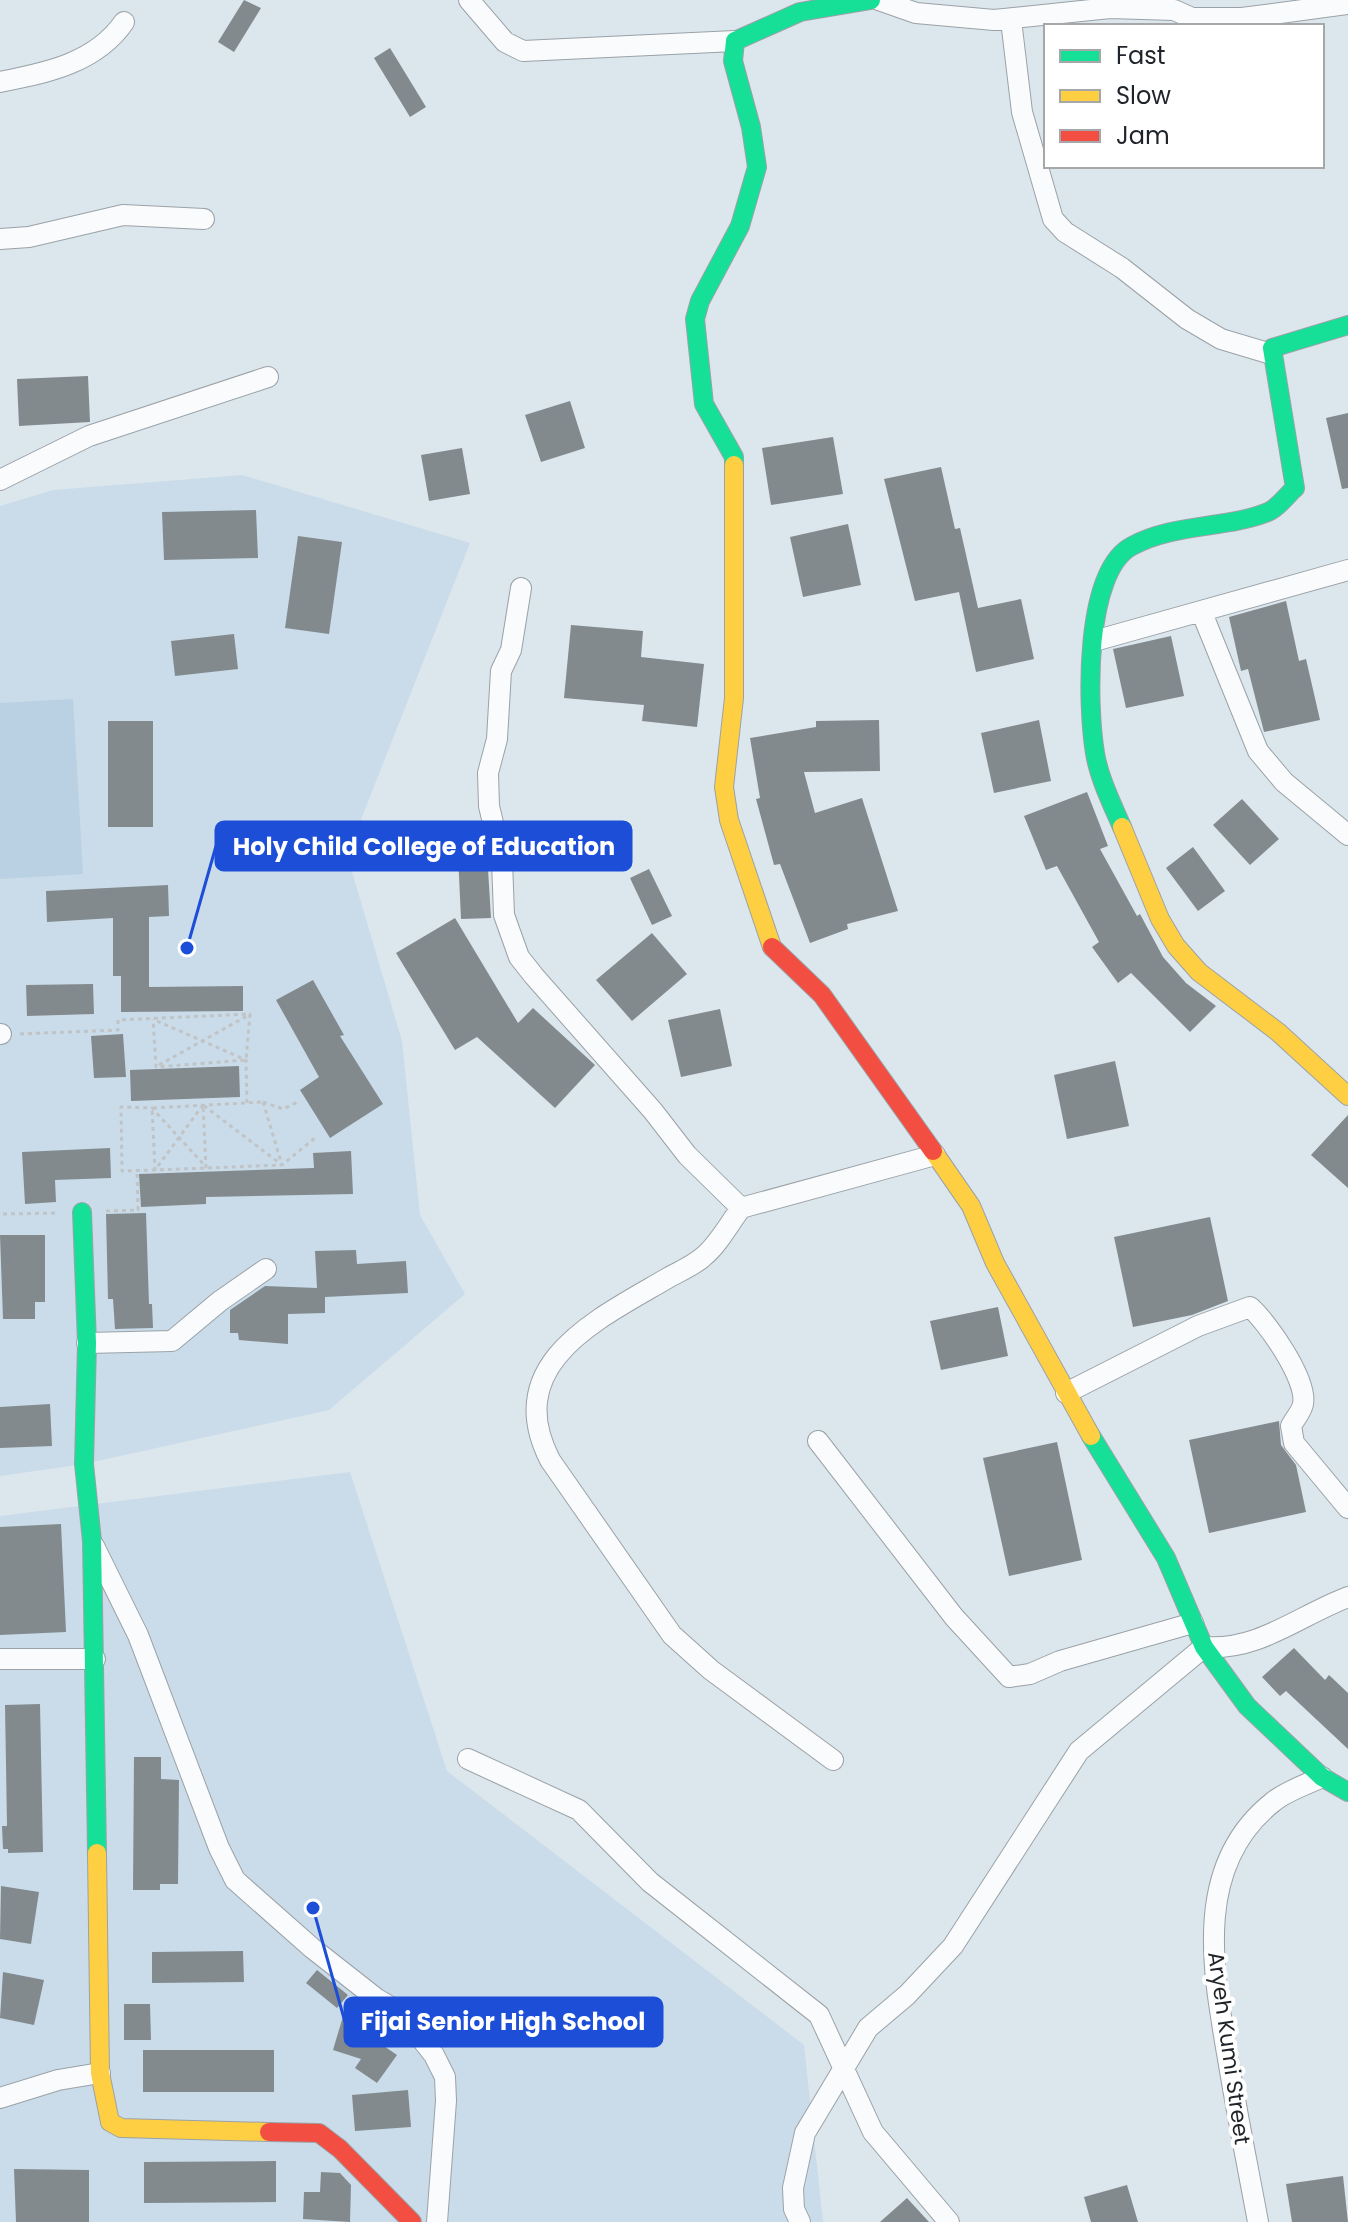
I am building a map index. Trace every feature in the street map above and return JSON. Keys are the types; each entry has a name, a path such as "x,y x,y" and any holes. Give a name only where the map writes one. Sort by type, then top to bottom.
{"street":[{"path":"469,0 505,42 523,51 735,41 768,20 792,12 871,0"},
{"path":"879,0 916,13 1011,20 1110,8 1174,10 1192,18 1242,18 1343,3"},
{"path":"1011,20 1022,112 1053,219 1065,232 1122,268 1187,319 1221,339 1271,354"},
{"path":"0,82 77,61 109,43 124,22"},
{"path":"735,41 733,61 751,127 755,178 740,226 720,258 695,319 704,404 734,457 734,698 724,787 729,820 767,939 776,953 822,995 971,1206 995,1263 1066,1393 1147,1522 1204,1647 1247,1706 1322,1777 1348,1792"},
{"path":"0,239 29,237 123,215 204,219"},
{"path":"1348,325 1277,343 1271,354 1290,442 1295,488 1270,512 1178,530 1131,546 1112,563 1100,595 1094,641 1091,714 1095,756 1109,797 1160,919 1176,946 1199,972 1278,1032 1348,1096"},
{"path":"0,480 89,436 268,377"},
{"path":"1094,641 1348,570"},
{"path":"521,588 511,650 501,671 497,739 488,773 489,806 501,854 504,915 510,937 519,957 550,995 653,1111 687,1155 741,1208"},
{"path":"1202,613 1258,751 1284,782 1348,835"},
{"path":"833,1760 711,1670 672,1635 550,1460 537,1434 534,1410 539,1387 563,1346 611,1311 704,1257 741,1208 935,1155"},
{"path":"82,1212 87,1343 84,1464 92,1541 100,2073 105,2110 110,2122 121,2128 319,2133 340,2149 412,2222"},
{"path":"87,1343 172,1341 220,1301 266,1269"},
{"path":"1066,1393 1198,1326 1250,1307 1294,1369 1300,1384 1303,1404 1291,1426 1294,1443 1348,1508"},
{"path":"818,1441 954,1617 1009,1677 1030,1674 1060,1661 1193,1623"},
{"path":"92,1541 138,1635 219,1848 235,1880 312,1948 377,1999 401,2013 434,2055 445,2077 446,2101 437,2222"},
{"path":"800,2222 794,2209 793,2188 805,2133 868,2028 907,1995 953,1946 1079,1751 1204,1647 1227,1649 1254,1642 1348,1597"},
{"path":"0,1659 95,1659"},
{"path":"468,1759 579,1810 650,1882 819,2015 873,2132 949,2222"},
{"name":"Aryeh Kumi Street","path":"1258,2222 1212,1965 1217,1895 1236,1843 1258,1816 1275,1800 1322,1777"},
{"path":"0,2098 58,2080 100,2073"}],"path":[{"path":"1,1034 118,1030 118,1020 250,1014"},
{"path":"156,1067 250,1014"},
{"path":"247,1103 246,1060 250,1014"},
{"path":"153,1019 246,1060"},
{"path":"153,1019 156,1067"},
{"path":"156,1067 246,1060"},
{"path":"300,1101 283,1109 263,1102 121,1107 122,1171 282,1165 316,1137"},
{"path":"263,1102 282,1165"},
{"path":"203,1105 282,1165"},
{"path":"155,1170 203,1105"},
{"path":"203,1105 206,1167"},
{"path":"152,1108 206,1167"},
{"path":"152,1108 155,1170"}],"shaded area":[{"path":"242,475 470,543 347,855 402,1041 420,1215 465,1294 329,1410 84,1464 0,1476 0,506 53,490"},
{"path":"73,699 83,874 0,879 0,703"},
{"path":"350,1472 447,1771 804,2045 823,2222 0,2222 0,1516"}],"building":[{"path":"244,0 261,8 234,52 218,42"},
{"path":"390,48 426,107 410,117 374,58"},
{"path":"88,376 90,422 19,426 17,379"},
{"path":"570,401 585,448 541,462 525,415"},
{"path":"1348,413 1348,488 1342,489 1326,418"},
{"path":"833,437 843,494 771,505 762,448"},
{"path":"462,448 470,494 429,501 421,455"},
{"path":"941,467 955,529 960,528 978,608 1021,599 1034,659 976,672 959,592 915,601 884,479"},
{"path":"256,510 258,558 164,560 162,512"},
{"path":"848,524 861,585 803,597 790,537"},
{"path":"298,536 342,542 329,634 285,628"},
{"path":"1286,601 1299,661 1306,659 1320,720 1264,732 1248,669 1241,671 1229,617"},
{"path":"571,625 643,631 641,657 704,664 697,727 642,721 644,705 564,698"},
{"path":"234,634 238,669 175,676 171,641"},
{"path":"1171,636 1184,696 1126,708 1113,649"},
{"path":"879,720 880,771 804,772 815,813 862,798 898,911 847,924 848,929 810,943 780,864 774,865 756,799 760,798 750,738 816,727 816,721"},
{"path":"1039,720 1051,781 994,793 981,733"},
{"path":"108,721 153,721 153,827 108,827"},
{"path":"1087,792 1108,846 1100,849 1137,916 1140,914 1163,957 1186,983 1216,1006 1190,1032 1131,973 1118,983 1092,947 1099,942 1057,866 1046,870 1024,816"},
{"path":"1242,799 1279,839 1250,865 1213,825"},
{"path":"1193,847 1225,891 1198,911 1166,868"},
{"path":"487,853 491,918 461,919 458,854"},
{"path":"649,869 672,916 652,925 630,878"},
{"path":"168,885 169,916 149,917 149,987 243,986 243,1011 121,1012 121,976 113,976 113,918 47,922 46,891"},
{"path":"455,918 518,1023 533,1008 595,1065 555,1108 477,1037 455,1050 396,953"},
{"path":"652,933 687,974 632,1021 596,980"},
{"path":"313,980 344,1035 340,1036 383,1104 330,1138 300,1090 319,1077 276,1000"},
{"path":"93,984 94,1014 27,1016 26,985"},
{"path":"720,1009 732,1066 681,1077 668,1020"},
{"path":"123,1034 126,1077 94,1078 91,1036"},
{"path":"1115,1061 1129,1126 1067,1139 1054,1075"},
{"path":"239,1066 240,1097 131,1101 130,1070"},
{"path":"1348,1115 1348,1188 1311,1155"},
{"path":"110,1148 111,1178 55,1180 56,1202 25,1204 22,1152"},
{"path":"351,1151 353,1194 206,1197 206,1204 141,1207 139,1174 314,1168 313,1153"},
{"path":"146,1213 149,1304 152,1304 153,1328 115,1329 113,1299 108,1299 106,1214"},
{"path":"1210,1217 1228,1301 1192,1315 1133,1327 1114,1237"},
{"path":"0,1235 45,1235 45,1302 35,1302 35,1319 3,1319"},
{"path":"356,1250 357,1264 406,1261 408,1293 325,1297 325,1313 288,1314 288,1344 239,1340 238,1333 230,1333 230,1310 265,1286 317,1288 315,1251"},
{"path":"998,1307 1008,1356 941,1370 930,1321"},
{"path":"50,1404 52,1446 0,1448 0,1407"},
{"path":"1279,1421 1281,1445 1296,1465 1306,1512 1209,1533 1189,1440"},
{"path":"1057,1442 1082,1560 1009,1576 983,1458"},
{"path":"61,1524 66,1632 0,1635 0,1527"},
{"path":"1294,1648 1325,1680 1329,1675 1348,1693 1348,1749 1286,1691 1280,1696 1262,1677"},
{"path":"40,1704 43,1852 8,1853 8,1849 3,1849 2,1826 7,1826 5,1705"},
{"path":"134,1757 161,1757 161,1779 179,1780 178,1884 160,1884 160,1890 133,1890"},
{"path":"1,1886 39,1892 31,1944 0,1939"},
{"path":"243,1951 244,1982 152,1983 152,1952"},
{"path":"317,1970 348,1995 337,2008 306,1983"},
{"path":"3,1972 44,1980 34,2025 0,2018"},
{"path":"124,2004 150,2004 151,2040 124,2040"},
{"path":"344,2013 365,2020 362,2031 397,2055 377,2083 355,2068 361,2059 333,2050"},
{"path":"143,2050 274,2050 274,2092 143,2092"},
{"path":"408,2090 411,2127 355,2131 352,2095"},
{"path":"276,2161 276,2202 144,2203 144,2162"},
{"path":"14,2169 89,2170 89,2222 16,2222"},
{"path":"321,2172 340,2173 351,2185 350,2222 303,2219 304,2192 320,2192"},
{"path":"1343,2176 1348,2222 1292,2222 1286,2184"},
{"path":"1127,2185 1138,2222 1091,2222 1084,2197"},
{"path":"907,2198 929,2222 880,2222"}],"traffic: fast":[{"path":"734,465 734,457 704,404 695,319 700,301 740,226 757,167 751,127 733,61 735,41 800,12 871,0"},
{"path":"1122,827 1100,772 1092,731 1092,641 1105,582 1116,560 1132,546 1165,533 1268,512 1295,488 1272,348 1348,325"},
{"path":"82,1212 87,1343 84,1464 92,1541 97,1853"},
{"path":"1091,1436 1166,1558 1204,1647 1247,1706 1322,1777 1348,1792"}],"traffic: slow":[{"path":"734,465 734,698 724,787 729,820 772,947"},
{"path":"1122,827 1160,919 1176,946 1199,972 1278,1032 1348,1096"},
{"path":"933,1151 971,1206 995,1263 1091,1436"},
{"path":"97,1853 100,2073 110,2122 121,2128 269,2132"}],"traffic: jam":[{"path":"772,947 822,995 933,1151"},
{"path":"269,2132 319,2133 340,2149 412,2222"}],"place":[{"name":"Holy Child College of Education","path":"187,948"},
{"name":"Fijai Senior High School","path":"313,1908"}]}
